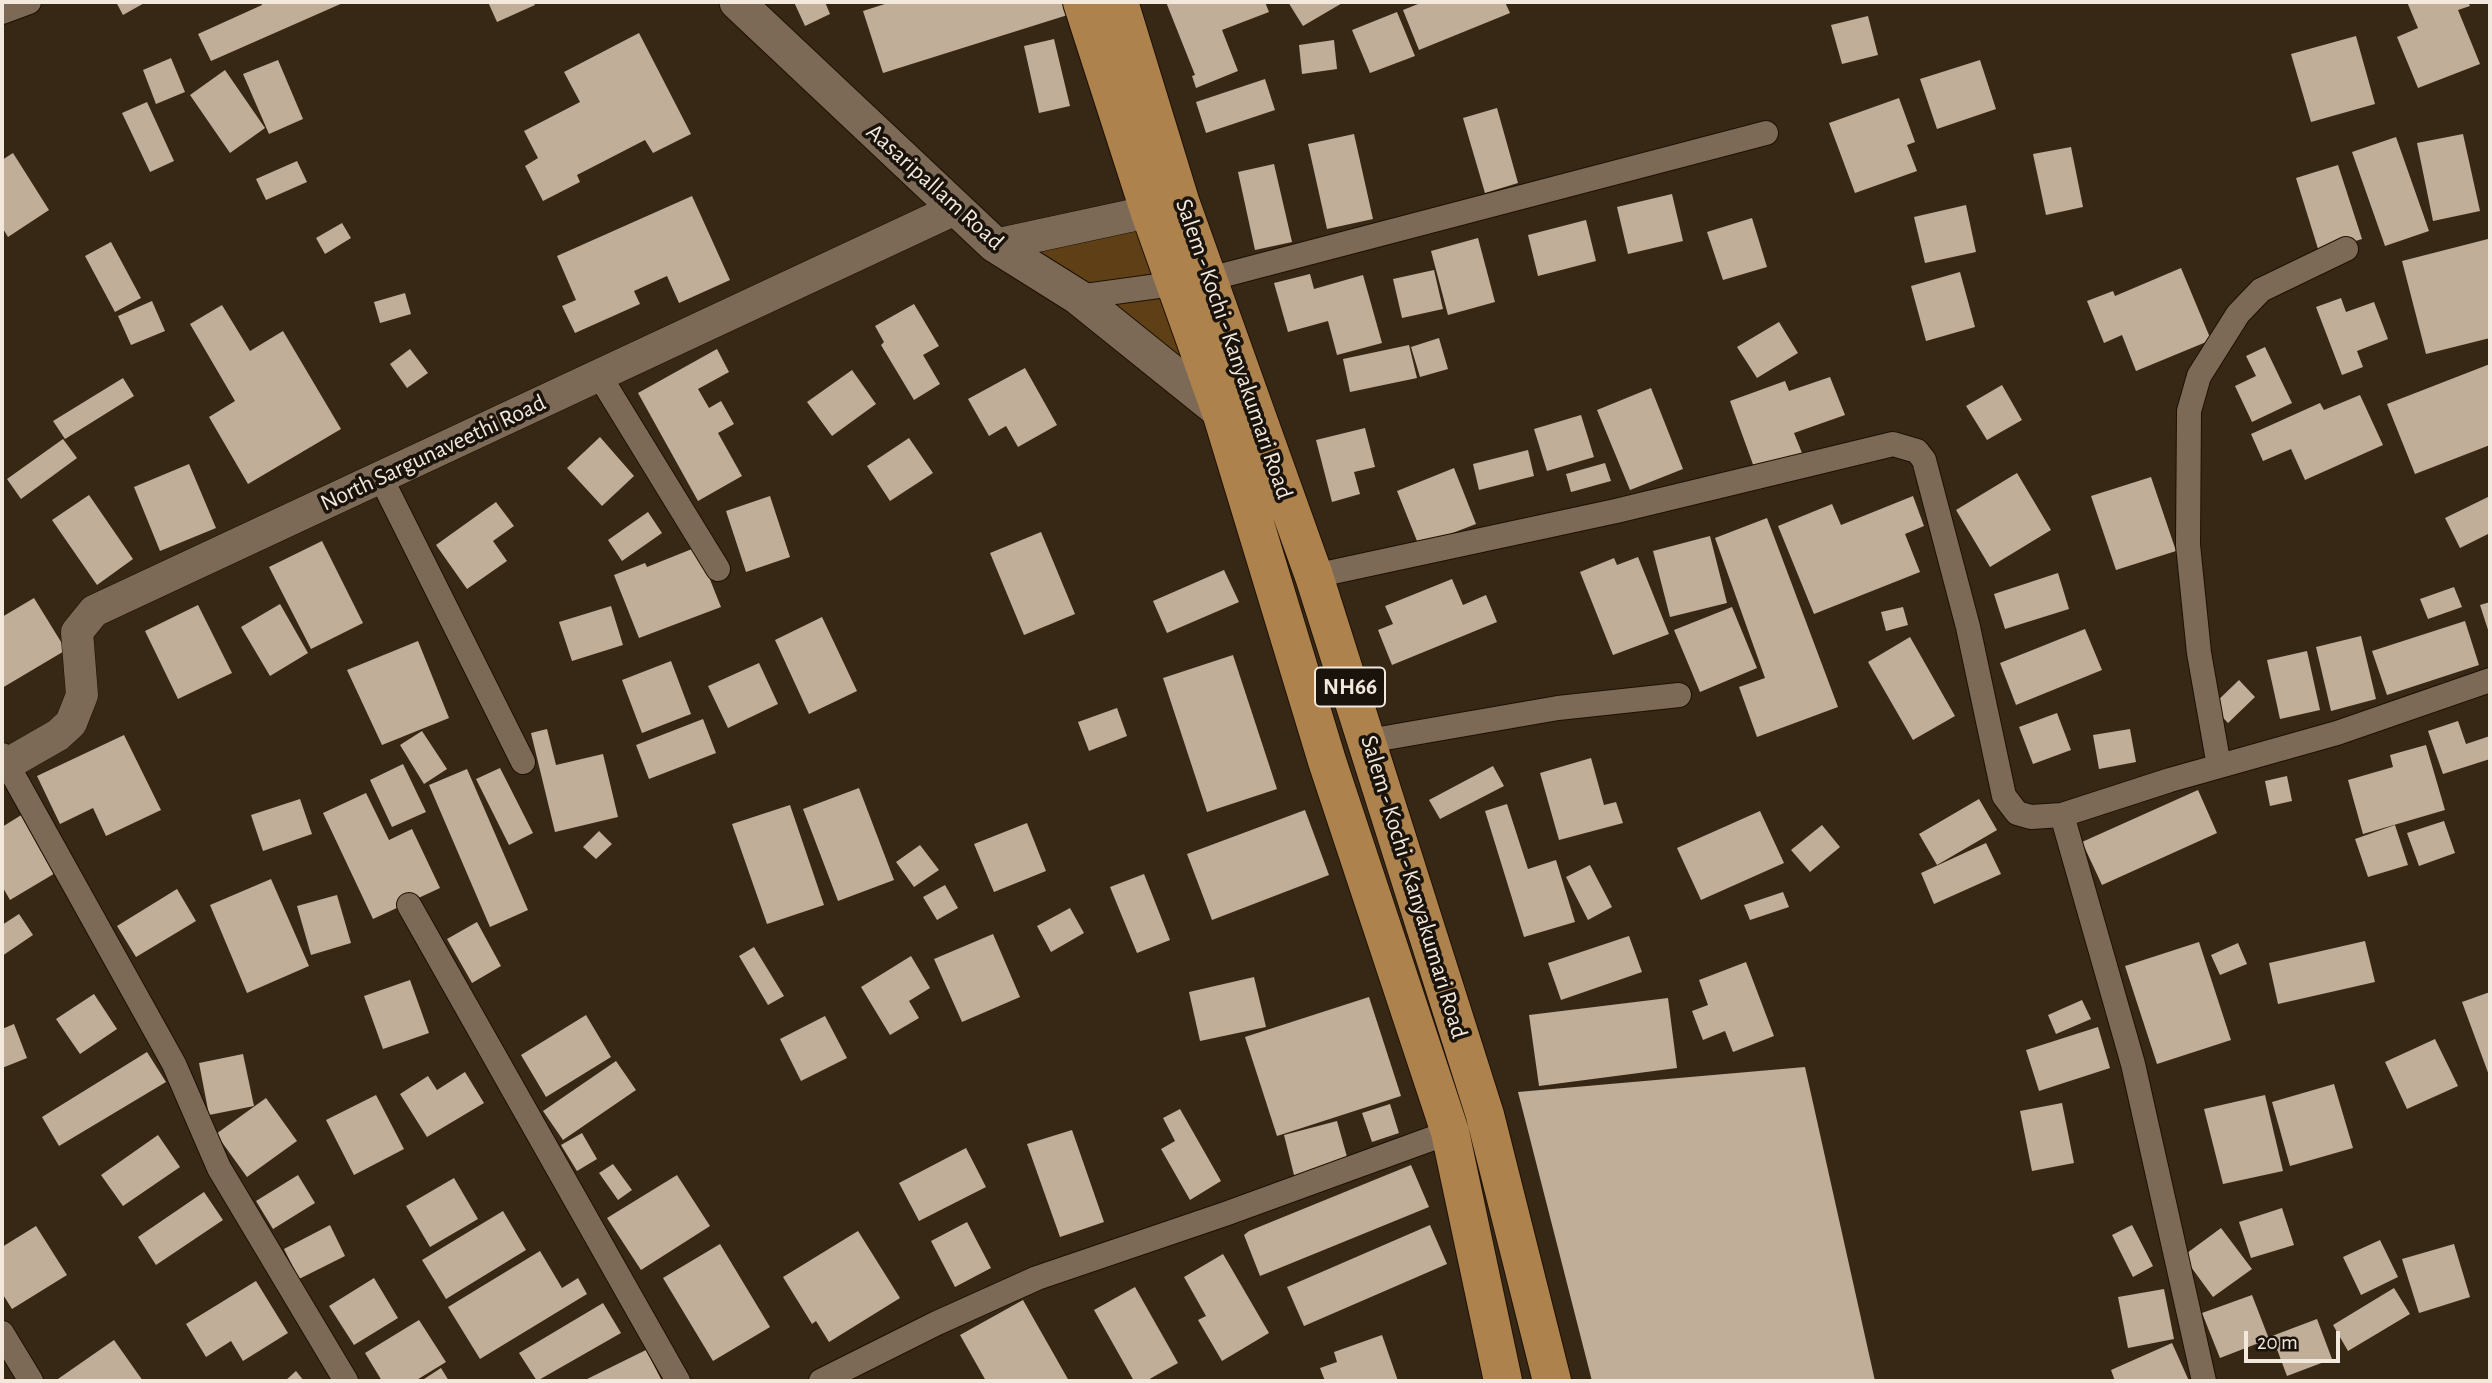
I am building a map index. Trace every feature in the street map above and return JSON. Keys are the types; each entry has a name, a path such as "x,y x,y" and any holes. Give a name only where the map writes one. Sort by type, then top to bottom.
{"highway":[{"name":"Salem - Kochi - Kanyakumari Road","path":"1082,2 1166,208 1237,407 1314,576 1485,1115 1552,1381"},
{"name":"Salem - Kochi - Kanyakumari Road","path":"1119,2 1166,208"},
{"name":"Salem - Kochi - Kanyakumari Road","path":"1237,407 1327,761 1450,1132 1500,1380"}],"main road":[{"name":"Aasaripallam Road","path":"737,2 995,245 1078,297 1237,407"}],"street":[{"path":"2,12 29,2"},
{"path":"1078,297 1192,280 1766,133"},
{"path":"995,245 1166,208"},
{"name":"North Sargunaveethi Road","path":"4,762 58,735 78,712 82,695 77,632 94,611 955,209"},
{"path":"2219,766 2199,653 2188,545 2189,411 2199,376 2238,314 2261,290 2346,249"},
{"path":"600,375 718,569"},
{"path":"1314,576 1616,511 1879,445 1904,446 1917,452 1924,460 1968,627 2004,796 2017,813 2031,817 2062,816 2219,766 2337,733 2490,680"},
{"path":"381,478 523,762"},
{"path":"1368,741 1558,708 1679,695"},
{"path":"4,762 174,1063 219,1168 346,1381"},
{"path":"2062,816 2133,1064 2204,1381"},
{"path":"409,905 678,1381"},
{"path":"821,1381 937,1322 1037,1278 1225,1214 1450,1132"},
{"path":"1476,1257 1519,1248"},
{"path":"2,1333 31,1381"}],"shaded area":[{"path":"1146,226 1208,395 1022,248"}],"building":[{"path":"116,2 146,2 123,15"},
{"path":"261,2 345,2 211,61 198,34 262,5"},
{"path":"488,2 533,2 535,5 497,22"},
{"path":"794,2 825,2 830,14 805,26"},
{"path":"891,2 1070,2 1074,13 883,73 863,11"},
{"path":"1166,2 1265,2 1269,12 1222,30 1238,71 1196,88 1192,76 1195,75"},
{"path":"1288,2 1344,2 1303,26"},
{"path":"1423,2 1505,2 1510,13 1419,50 1403,10"},
{"path":"2407,2 2468,2 2470,6 2458,10 2480,64 2418,88 2397,37 2418,28"},
{"path":"1397,12 1415,56 1370,73 1352,30"},
{"path":"1868,16 1878,55 1842,64 1831,25"},
{"path":"639,33 691,134 653,153 645,140 577,175 580,182 543,201 525,166 538,158 524,131 580,102 564,72"},
{"path":"2356,36 2375,104 2311,122 2291,54"},
{"path":"1054,39 1070,106 1039,113 1024,46"},
{"path":"1334,40 1337,69 1302,74 1299,45"},
{"path":"171,58 185,92 156,104 143,70"},
{"path":"278,60 303,119 269,134 243,74"},
{"path":"1980,60 1996,109 1937,129 1920,79"},
{"path":"225,70 265,128 230,153 190,95"},
{"path":"1265,79 1275,110 1206,133 1196,102"},
{"path":"1899,98 1915,142 1907,145 1917,171 1855,193 1829,123"},
{"path":"147,102 174,161 150,172 122,113"},
{"path":"1497,108 1518,183 1485,193 1463,118"},
{"path":"1354,134 1373,219 1327,229 1308,144"},
{"path":"2463,134 2480,211 2433,221 2417,143"},
{"path":"2396,137 2429,231 2385,246 2352,152"},
{"path":"2071,147 2083,207 2046,215 2033,154"},
{"path":"13,153 49,210 8,237 2,227 2,160"},
{"path":"297,161 307,182 266,200 256,179"},
{"path":"1274,164 1292,242 1255,250 1238,172"},
{"path":"2338,165 2362,239 2319,252 2296,178"},
{"path":"1672,194 1683,241 1628,254 1617,207"},
{"path":"692,196 730,280 679,303 667,276 634,291 640,304 575,333 562,306 576,300 557,256"},
{"path":"1966,205 1976,252 1925,263 1914,217"},
{"path":"1752,218 1767,267 1723,280 1707,232"},
{"path":"1586,220 1596,261 1538,276 1528,235"},
{"path":"342,223 351,238 325,254 316,238"},
{"path":"1478,238 1495,302 1448,315 1431,251"},
{"path":"2488,239 2490,338 2426,354 2402,261"},
{"path":"111,242 141,298 115,312 85,256"},
{"path":"2181,268 2211,340 2136,371 2122,335 2104,343 2087,301 2113,291 2115,296"},
{"path":"1434,270 1443,309 1402,318 1393,279"},
{"path":"1960,272 1975,327 1926,341 1911,286"},
{"path":"1310,274 1314,289 1363,275 1382,343 1337,355 1328,321 1288,332 1274,283"},
{"path":"405,293 411,314 380,323 374,302"},
{"path":"2341,298 2346,312 2374,302 2388,339 2357,351 2363,367 2342,375 2316,307"},
{"path":"152,301 165,331 131,345 118,316"},
{"path":"914,304 939,346 923,355 940,384 914,400 881,345 884,342 875,326"},
{"path":"222,305 250,351 283,331 341,429 248,484 209,417 235,401 190,324"},
{"path":"1779,322 1798,353 1757,378 1737,347"},
{"path":"1439,338 1448,369 1420,377 1411,347"},
{"path":"1409,345 1417,378 1350,392 1343,359"},
{"path":"2265,347 2292,403 2252,422 2235,386 2256,376 2246,356"},
{"path":"410,349 428,373 407,388 390,364"},
{"path":"717,349 729,372 698,389 709,408 721,401 734,424 718,433 742,476 698,501 638,393"},
{"path":"2490,364 2490,445 2415,474 2387,404"},
{"path":"1025,368 1057,425 1018,447 1006,426 989,436 968,399"},
{"path":"852,370 876,404 832,436 807,402"},
{"path":"1830,377 1845,415 1794,433 1802,453 1755,470 1730,401 1785,381 1789,391"},
{"path":"123,378 134,396 65,439 53,421"},
{"path":"2002,385 2022,420 1987,440 1966,406"},
{"path":"1651,388 1683,469 1630,490 1597,410"},
{"path":"2360,395 2383,445 2305,480 2291,449 2263,461 2251,434 2320,403 2324,410"},
{"path":"1581,415 1594,457 1547,471 1534,429"},
{"path":"1365,428 1375,467 1354,472 1360,494 1332,502 1316,440"},
{"path":"600,437 634,476 602,506 567,468"},
{"path":"909,438 933,473 890,501 867,466"},
{"path":"63,439 77,458 21,499 7,479"},
{"path":"1528,450 1534,476 1479,490 1473,464"},
{"path":"1605,463 1611,481 1571,492 1566,474"},
{"path":"189,464 216,528 160,551 134,487"},
{"path":"1454,468 1476,524 1419,546 1397,491"},
{"path":"2017,473 2051,530 1990,567 1956,510"},
{"path":"2151,477 2176,551 2116,570 2091,496"},
{"path":"89,495 133,559 97,585 52,520"},
{"path":"770,496 790,557 746,572 726,511"},
{"path":"1913,496 1924,526 1905,534 1920,572 1814,614 1778,526 1832,504 1841,525"},
{"path":"2490,496 2490,533 2460,548 2445,518"},
{"path":"496,502 514,526 493,541 507,561 467,589 436,545"},
{"path":"648,512 662,533 622,561 608,540"},
{"path":"1767,518 1838,707 1757,737 1739,687 1765,678 1715,538"},
{"path":"1041,532 1075,614 1024,635 990,553"},
{"path":"1710,536 1727,603 1670,617 1653,551"},
{"path":"322,541 363,623 311,649 269,567"},
{"path":"697,547 721,607 639,638 614,575 645,563 647,567"},
{"path":"1638,557 1669,634 1613,655 1580,572 1614,558 1617,565"},
{"path":"1224,570 1239,602 1167,633 1153,601"},
{"path":"2058,573 2069,609 2005,629 1994,594"},
{"path":"1452,579 1463,605 1486,595 1497,622 1392,665 1378,630 1393,624 1385,606"},
{"path":"2454,587 2462,607 2428,619 2420,599"},
{"path":"34,598 66,650 2,688 2,617"},
{"path":"2490,602 2490,636 2480,605"},
{"path":"280,604 308,653 270,676 241,627"},
{"path":"198,605 232,673 178,699 145,631"},
{"path":"611,606 623,645 572,661 559,622"},
{"path":"1732,607 1757,668 1700,692 1674,630"},
{"path":"1903,607 1908,625 1886,631 1881,612"},
{"path":"822,617 857,691 809,714 775,640"},
{"path":"2465,621 2479,665 2387,695 2372,651"},
{"path":"2085,629 2102,670 2016,705 2000,663"},
{"path":"2361,636 2376,699 2331,711 2316,647"},
{"path":"1910,637 1955,716 1913,740 1868,662"},
{"path":"418,641 449,718 382,745 347,670"},
{"path":"2307,651 2320,710 2280,719 2267,660"},
{"path":"1233,655 1277,789 1207,812 1163,678"},
{"path":"671,661 691,714 642,733 622,680"},
{"path":"759,663 778,704 728,728 708,686"},
{"path":"2239,680 2255,697 2228,723 2212,706"},
{"path":"1117,708 1127,736 1089,751 1078,722"},
{"path":"2057,713 2071,750 2033,764 2019,727"},
{"path":"703,719 716,753 649,779 636,745"},
{"path":"2458,721 2466,744 2490,736 2490,759 2443,774 2428,731"},
{"path":"547,729 556,765 603,754 618,817 555,832 531,733"},
{"path":"2130,729 2136,762 2099,769 2093,735"},
{"path":"422,731 447,769 424,784 400,745"},
{"path":"124,735 161,810 106,836 93,808 60,824 37,776"},
{"path":"2426,745 2445,810 2363,834 2348,780 2393,767 2390,755"},
{"path":"1591,758 1604,805 1616,802 1623,823 1559,840 1540,773"},
{"path":"403,764 426,812 392,827 370,780"},
{"path":"1493,766 1504,786 1440,819 1429,800"},
{"path":"500,768 533,833 509,845 476,779"},
{"path":"467,769 528,910 490,927 429,785"},
{"path":"2287,776 2292,801 2270,806 2265,781"},
{"path":"859,788 894,880 838,901 803,809"},
{"path":"2198,790 2217,833 2102,885 2082,842"},
{"path":"366,793 389,840 412,829 440,888 373,919 323,813"},
{"path":"300,799 312,834 263,851 251,815"},
{"path":"1979,799 1997,830 1937,865 1919,834"},
{"path":"1507,804 1528,869 1556,860 1575,922 1524,937 1485,811"},
{"path":"790,805 824,905 767,924 732,824"},
{"path":"1305,810 1329,875 1212,920 1187,854"},
{"path":"1760,811 1784,863 1701,900 1677,848"},
{"path":"23,814 57,872 10,900 2,886 2,827"},
{"path":"2444,821 2455,853 2419,866 2407,833"},
{"path":"1027,823 1046,871 994,892 974,844"},
{"path":"1822,825 1840,847 1810,872 1791,850"},
{"path":"2395,825 2408,865 2368,877 2355,839"},
{"path":"599,831 612,844 596,859 583,847"},
{"path":"1986,843 2001,874 1934,904 1921,873"},
{"path":"920,845 939,870 914,887 896,862"},
{"path":"1590,865 1612,907 1588,920 1566,877"},
{"path":"1144,874 1170,940 1137,953 1110,887"},
{"path":"271,879 309,966 247,993 210,905"},
{"path":"945,885 958,908 937,920 923,897"},
{"path":"177,889 196,921 136,957 117,926"},
{"path":"1783,892 1789,907 1750,920 1744,905"},
{"path":"337,895 351,943 311,955 297,906"},
{"path":"1070,908 1084,933 1051,952 1037,926"},
{"path":"19,914 33,935 2,956 2,925"},
{"path":"477,922 501,966 472,983 447,939"},
{"path":"993,934 1020,997 962,1022 934,959"},
{"path":"1629,936 1642,972 1561,1000 1548,963"},
{"path":"2365,941 2375,982 2278,1004 2269,963"},
{"path":"2199,942 2231,1040 2157,1064 2125,966"},
{"path":"2238,943 2247,964 2220,975 2211,955"},
{"path":"754,947 784,996 768,1005 739,956"},
{"path":"911,956 930,988 909,1001 919,1018 890,1035 861,987"},
{"path":"1746,962 1774,1036 1733,1052 1725,1031 1703,1040 1692,1011 1708,1005 1699,980"},
{"path":"1254,977 1266,1027 1200,1041 1189,992"},
{"path":"410,980 429,1033 383,1049 364,996"},
{"path":"2490,992 2490,1078 2462,1002"},
{"path":"94,994 117,1029 80,1054 56,1019"},
{"path":"1369,997 1401,1096 1277,1136 1245,1037"},
{"path":"1668,998 1677,1068 1539,1086 1529,1015"},
{"path":"2082,1000 2091,1019 2056,1034 2048,1015"},
{"path":"586,1015 611,1057 546,1097 521,1055"},
{"path":"825,1016 847,1058 801,1081 780,1039"},
{"path":"14,1024 27,1058 2,1068 2,1029"},
{"path":"2098,1027 2110,1068 2039,1091 2026,1050"},
{"path":"2435,1039 2458,1086 2407,1109 2385,1062"},
{"path":"147,1052 166,1082 59,1146 42,1117"},
{"path":"243,1054 254,1106 209,1115 199,1063"},
{"path":"616,1061 636,1090 563,1140 543,1111"},
{"path":"1805,1067 1875,1381 1592,1381 1518,1092"},
{"path":"465,1072 484,1103 427,1137 400,1094 428,1076 437,1090"},
{"path":"2334,1084 2353,1148 2290,1166 2272,1102"},
{"path":"376,1095 404,1149 354,1175 326,1120"},
{"path":"2265,1095 2283,1171 2223,1184 2204,1109"},
{"path":"266,1098 297,1141 247,1177 216,1134"},
{"path":"2062,1103 2074,1163 2032,1171 2020,1111"},
{"path":"1390,1104 1399,1133 1372,1142 1362,1113"},
{"path":"1180,1109 1221,1181 1190,1200 1161,1149 1175,1141 1163,1118"},
{"path":"1337,1121 1349,1164 1295,1179 1284,1135"},
{"path":"1072,1130 1104,1222 1060,1237 1027,1144"},
{"path":"582,1133 597,1159 577,1171 561,1145"},
{"path":"158,1135 180,1167 123,1206 101,1175"},
{"path":"966,1148 986,1187 919,1221 899,1183"},
{"path":"613,1164 632,1190 618,1200 599,1173"},
{"path":"1411,1165 1429,1207 1260,1276 1244,1235 1249,1231"},
{"path":"298,1175 315,1203 273,1229 256,1201"},
{"path":"677,1175 710,1226 641,1270 607,1218"},
{"path":"454,1178 478,1219 430,1247 406,1206"},
{"path":"204,1192 223,1220 156,1265 138,1237"},
{"path":"2282,1208 2294,1245 2251,1258 2239,1222"},
{"path":"503,1211 526,1250 446,1299 422,1260"},
{"path":"967,1222 991,1268 955,1287 931,1241"},
{"path":"330,1225 345,1256 299,1279 284,1249"},
{"path":"1430,1225 1447,1264 1304,1326 1287,1287"},
{"path":"2132,1225 2153,1266 2133,1277 2112,1235"},
{"path":"36,1226 67,1275 12,1309 2,1293 2,1247"},
{"path":"2221,1228 2252,1269 2213,1297 2183,1256"},
{"path":"858,1231 900,1298 829,1342 816,1321 812,1324 783,1277"},
{"path":"2380,1240 2398,1277 2361,1295 2343,1257"},
{"path":"720,1244 770,1327 713,1361 663,1278"},
{"path":"2454,1244 2470,1297 2419,1313 2402,1259"},
{"path":"540,1251 562,1288 578,1278 587,1294 480,1359 448,1307"},
{"path":"1223,1254 1269,1333 1222,1361 1198,1320 1206,1316 1184,1277"},
{"path":"374,1278 398,1318 354,1345 329,1306"},
{"path":"256,1281 288,1333 243,1361 231,1341 206,1357 186,1324"},
{"path":"1135,1287 1178,1363 1146,1381 1134,1381 1094,1310"},
{"path":"2394,1288 2410,1314 2348,1351 2333,1325"},
{"path":"2164,1289 2174,1339 2128,1348 2118,1297"},
{"path":"2252,1295 2269,1339 2220,1358 2202,1313"},
{"path":"1023,1300 1069,1381 986,1381 960,1335"},
{"path":"603,1303 621,1333 537,1381 519,1353"},
{"path":"2317,1319 2332,1359 2287,1376 2272,1336"},
{"path":"419,1320 446,1362 415,1381 382,1381 365,1353"},
{"path":"1382,1335 1398,1381 1325,1381 1320,1368 1337,1362 1334,1352"},
{"path":"114,1340 143,1381 55,1381"},
{"path":"2172,1343 2189,1381 2115,1381 2111,1370"},
{"path":"646,1350 662,1381 583,1381"},
{"path":"441,1368 449,1381 421,1381"},
{"path":"296,1371 304,1381 285,1381"}]}
